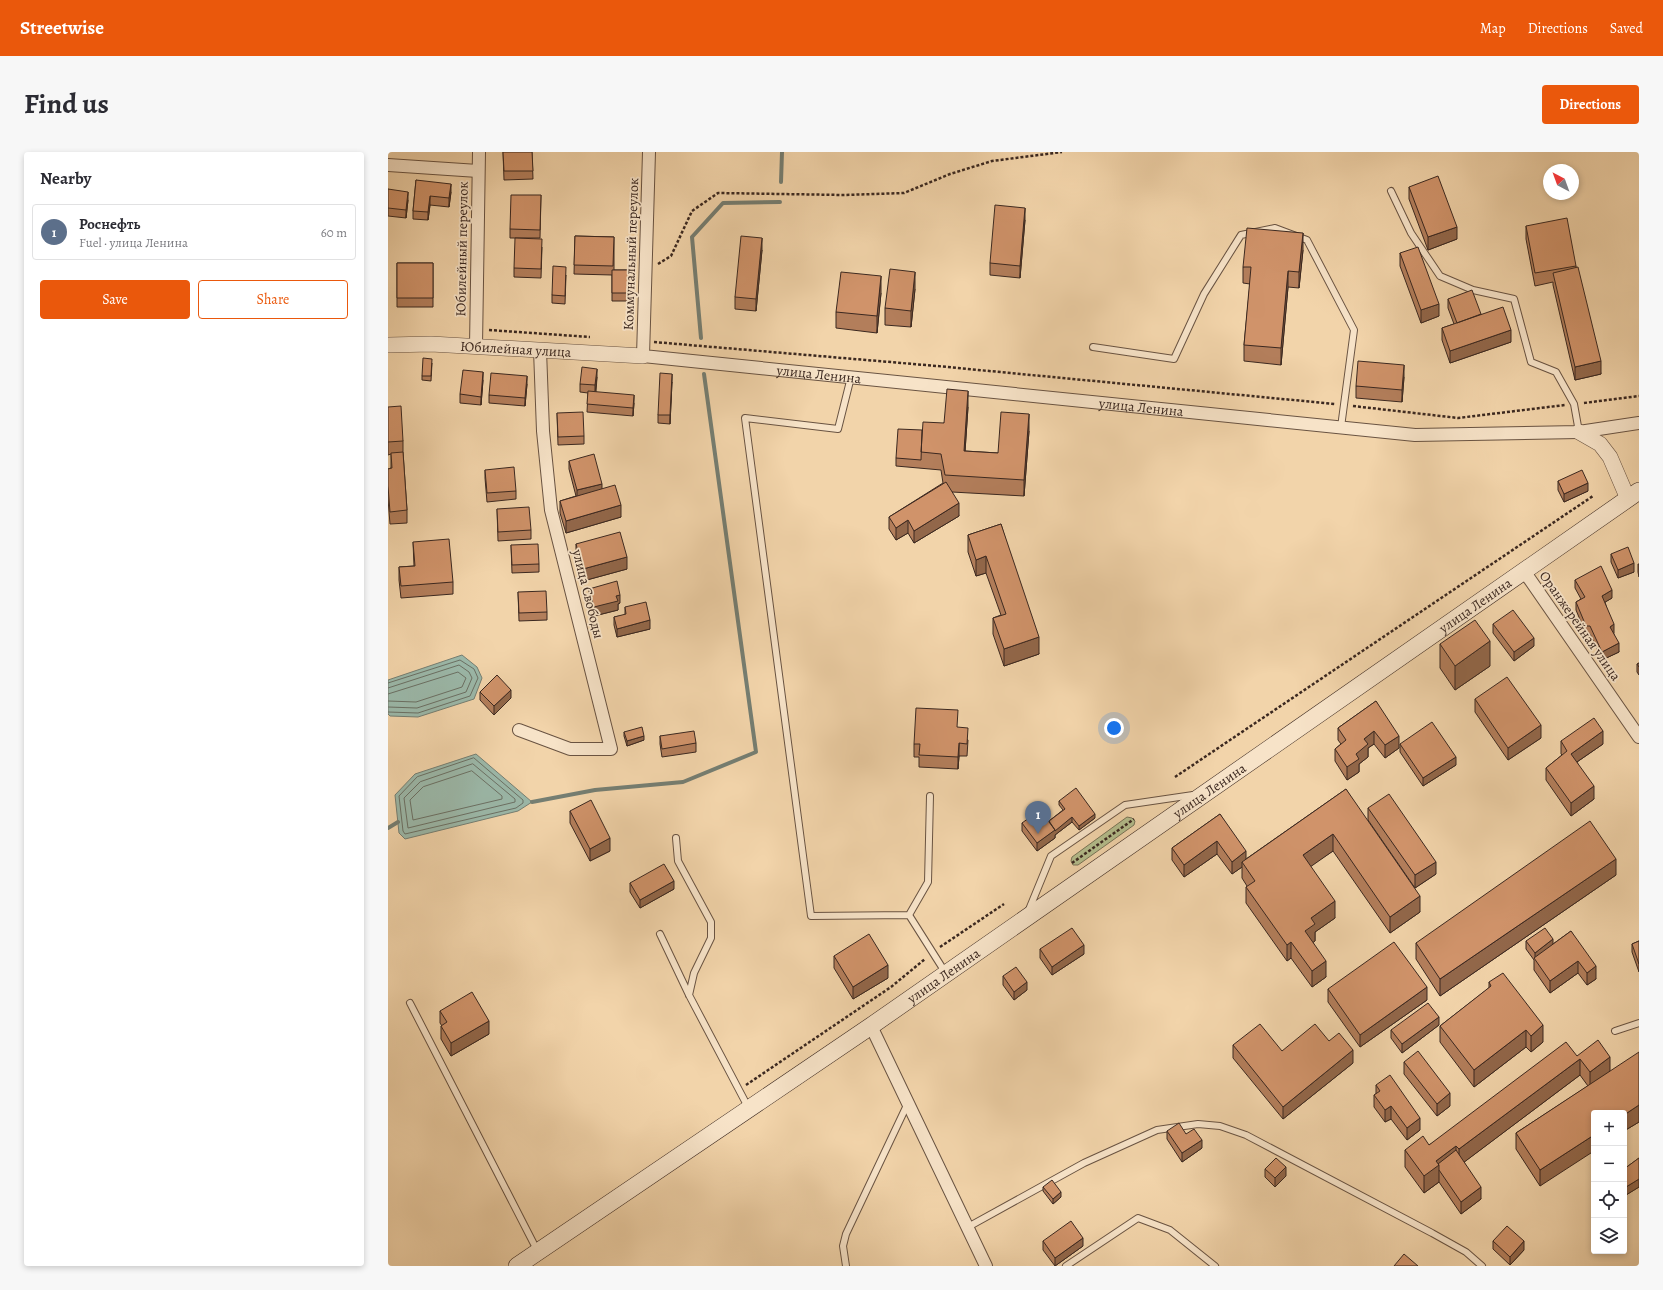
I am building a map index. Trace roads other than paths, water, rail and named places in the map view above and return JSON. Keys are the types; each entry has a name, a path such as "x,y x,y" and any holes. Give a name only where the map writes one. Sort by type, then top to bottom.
{"main road":[{"name":"улица Ленина","path":"517,1266 871,1026 1634,495"}],"street":[{"name":"Юбилейный переулок","path":"476,346 479,152"},
{"name":"Коммунальный переулок","path":"643,356 649,152"},
{"path":"388,165 478,171"},
{"name":"Юбилейная улица","path":"388,345 431,344 643,356"},
{"name":"улица Свободы","path":"519,730 570,749 612,749 551,510 543,431 540,350"},
{"name":"улица Ленина","path":"643,356 1414,435 1580,432 1636,423"},
{"path":"1580,432 1600,444 1634,495"},
{"name":"Оранжерейная улица","path":"1524,571 1639,737"},
{"path":"871,1026 909,1101 986,1266"}],"lane":[{"path":"1391,192 1411,233 1440,276 1474,290 1514,298 1531,362 1556,372 1574,404 1580,432"},
{"path":"1093,347 1174,359 1204,294 1241,235 1275,228 1307,240 1354,330 1341,427"},
{"path":"851,377 838,429 745,418 811,916 909,915"},
{"path":"1026,919 1051,856 1125,805 1205,794"},
{"path":"909,915 928,882 930,796"},
{"path":"676,838 678,861 711,922 711,938 694,973 689,995"},
{"path":"909,915 946,974"},
{"path":"660,934 689,995 749,1108"},
{"path":"410,1003 537,1252"},
{"path":"1615,1031 1639,1023"},
{"path":"846,1266 842,1246 846,1234 909,1101"},
{"path":"968,1227 1084,1163 1157,1130 1198,1124 1220,1126 1246,1136 1432,1233 1466,1252 1482,1266"},
{"path":"1066,1266 1138,1218 1170,1230 1215,1266"}],"water":[{"path":"462,655 477,667 482,678 474,699 418,717 390,716 388,714 388,680"},
{"path":"476,754 532,802 518,811 405,839 399,833 395,795 415,774"}],"waterway":[{"path":"781,182 782,152"},
{"path":"701,338 692,237 723,203 780,202"},
{"path":"532,802 595,790 683,782 756,752 704,374"},
{"path":"388,828 398,822"}],"place":[{"name":"Роснефть","path":"1038,834"}]}
